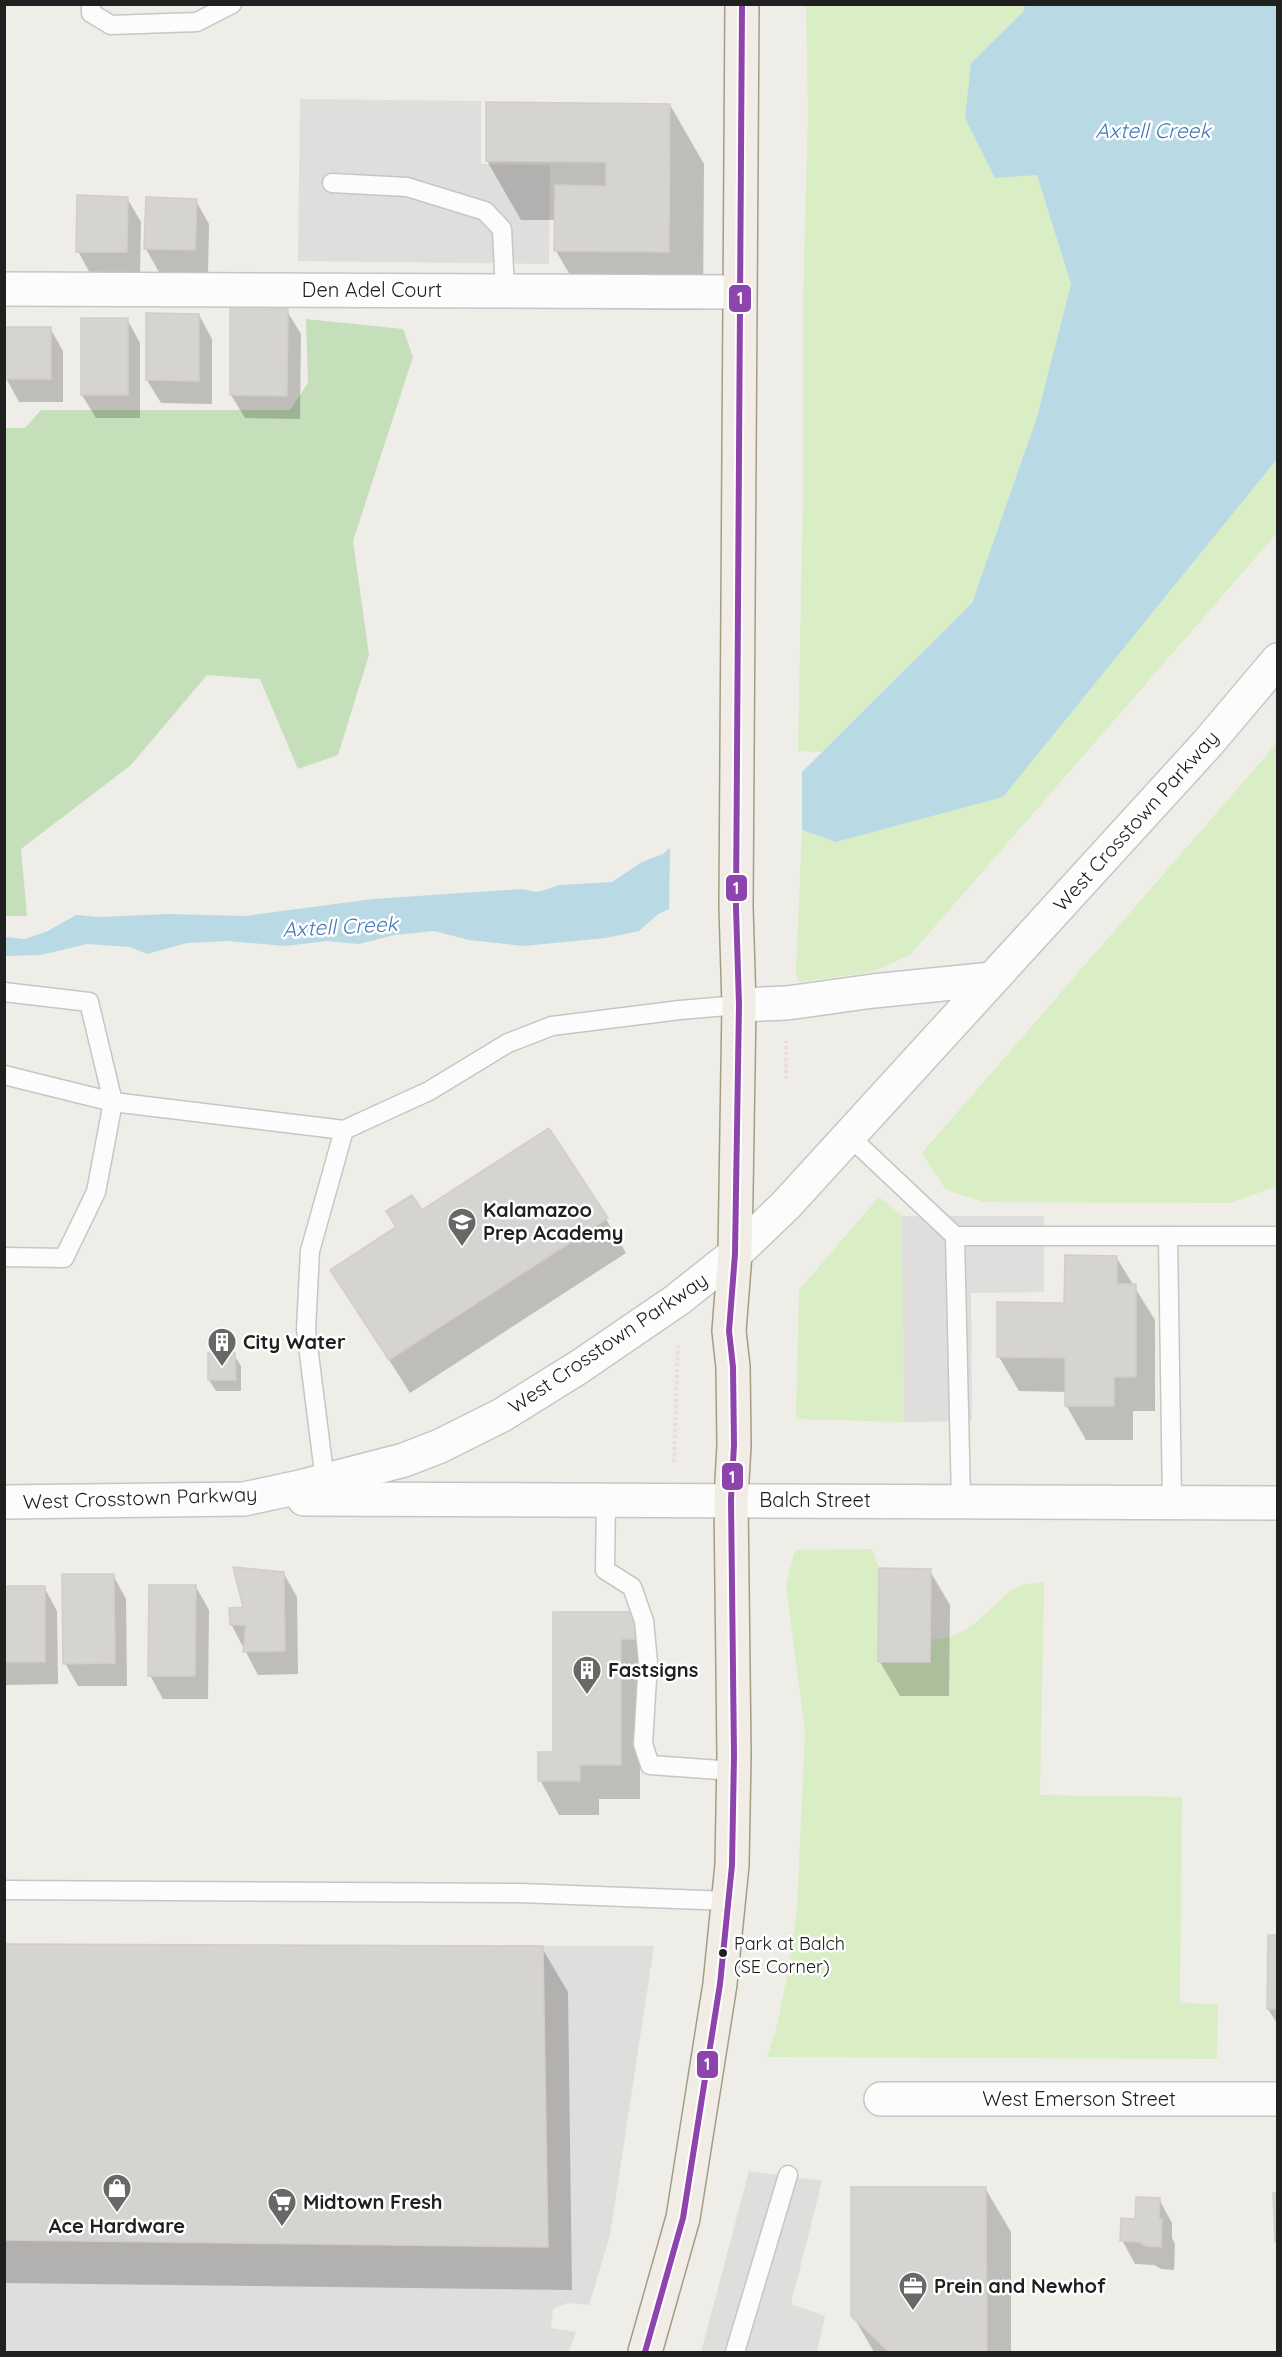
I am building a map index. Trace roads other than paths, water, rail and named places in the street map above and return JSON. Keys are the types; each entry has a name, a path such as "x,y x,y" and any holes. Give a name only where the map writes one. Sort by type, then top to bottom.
{"main road":[{"path":"645,2352 683,2218 720,1984 732,1865 734,1771 731,1499 734,1445 733,1368 729,1331 735,1254 739,1005 736,895 742,4"}],"street":[{"name":"Den Adel Court","path":"4,289 739,292"},
{"name":"West Crosstown Parkway","path":"4,1502 244,1499 325,1481 404,1460 440,1446 502,1415 579,1368 677,1300 735,1254 786,1205 1207,744 1278,660"},
{"path":"739,1005 787,1003 873,991 992,979"},
{"name":"Balch Street","path":"244,1499 731,1499 1278,1503"},
{"name":"West Emerson Street","path":"881,2099 1278,2099"}],"lane":[{"path":"91,4 92,13 111,25 197,22 232,4"},
{"path":"332,183 407,187 485,211 502,229 505,291"},
{"path":"4,992 89,1002 113,1102 96,1192 64,1258 4,1257"},
{"path":"4,1075 113,1102 344,1130 429,1091 508,1043 552,1026 739,1005"},
{"path":"325,1481 306,1330 310,1251 344,1130"},
{"path":"849,1135 955,1236 1278,1236"},
{"path":"955,1236 961,1501"},
{"path":"1168,1236 1172,1502"},
{"path":"606,1499 605,1570 632,1587 644,1621 648,1662 643,1744 650,1765 734,1771"},
{"path":"4,1890 520,1893 729,1901"},
{"path":"735,2352 788,2175"}],"water":[{"name":"Axtell Creek","path":"1025,5 1277,5 1277,459 1003,797 836,842 802,830 802,772 972,603 1037,417 1071,284 1037,175 995,178 965,118 971,63 1024,11"},
{"path":"670,848 669,909 658,914 639,931 606,938 523,946 469,940 434,931 394,935 359,944 327,941 285,946 228,941 187,943 147,954 130,947 87,944 41,955 5,956 5,937 24,939 46,932 76,915 99,917 168,914 245,916 373,899 521,889 538,892 560,885 612,882 642,862 663,854"}],"place":[{"name":"Kalamazoo Prep Academy","path":"462,1248"},
{"name":"City Water","path":"222,1368"},
{"name":"Fastsigns","path":"587,1696"},
{"name":"Park at Balch (SE Corner)","path":"723,1953"},
{"name":"Ace Hardware","path":"117,2214"},
{"name":"Midtown Fresh","path":"282,2228"},
{"name":"Prein and Newhof","path":"913,2312"}]}
